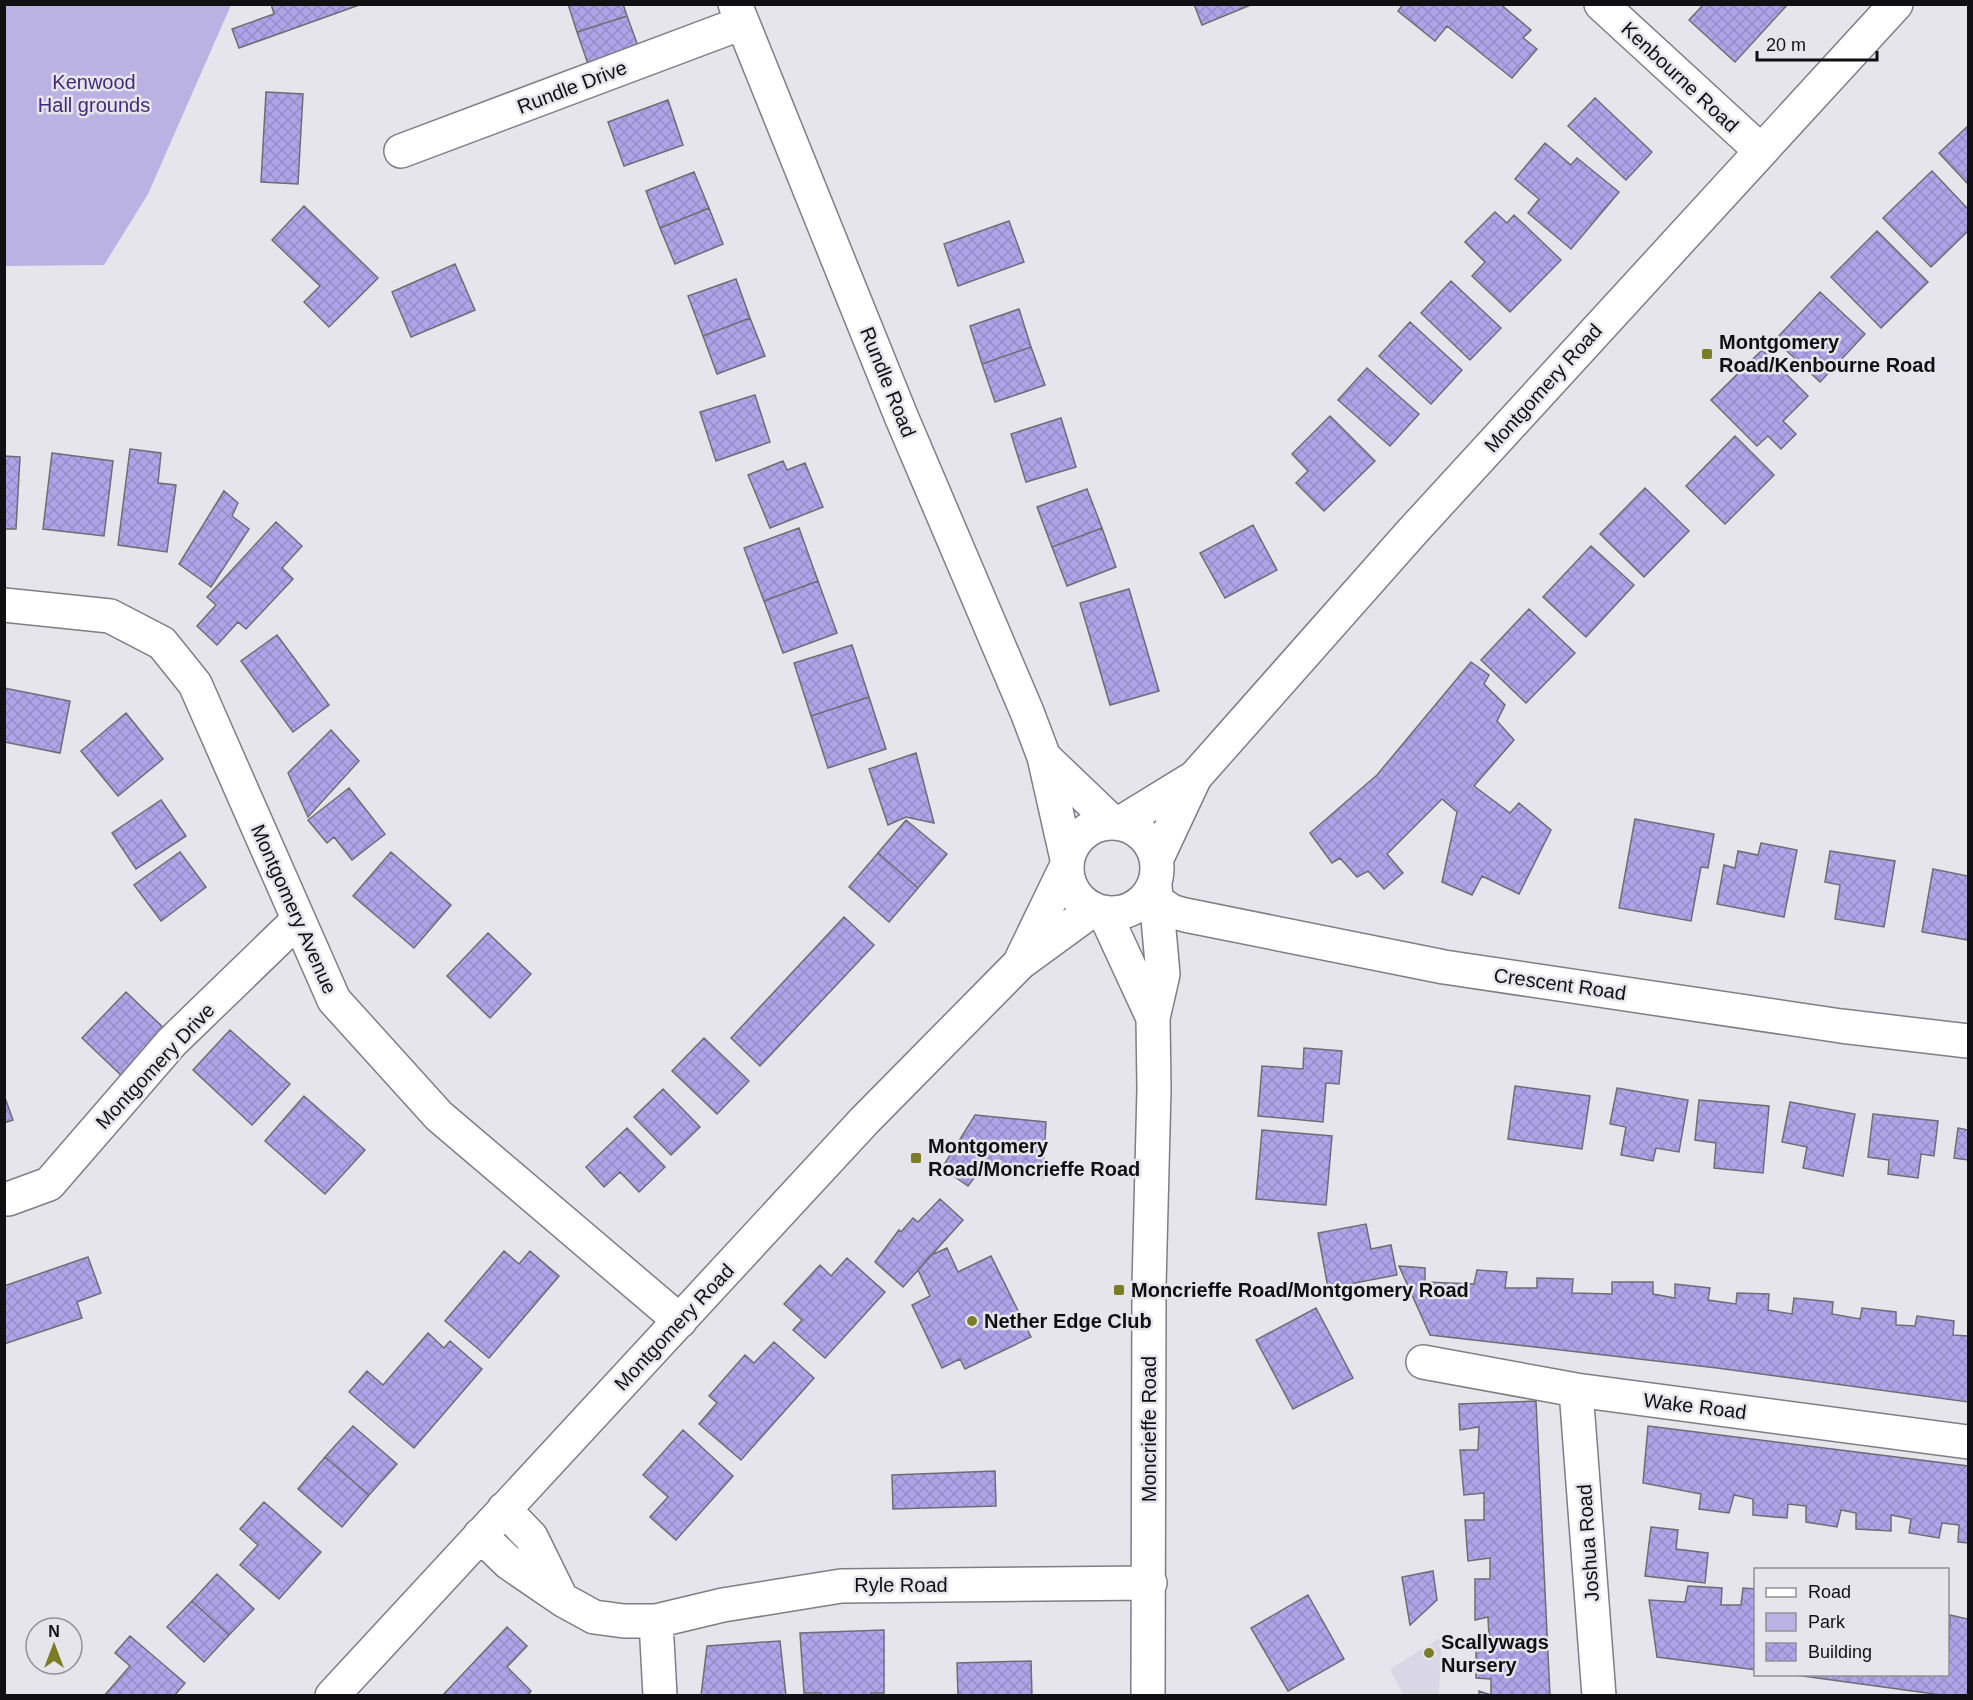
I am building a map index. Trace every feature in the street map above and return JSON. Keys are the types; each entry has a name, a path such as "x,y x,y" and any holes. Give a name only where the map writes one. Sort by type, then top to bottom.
{"street":[{"name":"Kenbourne Road","path":"1601,4 1760,150"},
{"name":"Montgomery Road","path":"1116,822 1195,777 1410,533 1896,4"},
{"name":"Rundle Drive","path":"401,151 738,14"},
{"name":"Rundle Road","path":"738,14 901,417 1044,757 1067,862"},
{"name":"Montgomery Avenue","path":"4,604 110,616 162,643 195,684 297,921 334,999 439,1116 680,1321"},
{"name":"Rundle Road","path":"1044,757 1116,822"},
{"name":"Montgomery Road","path":"1156,881 1195,777"},
{"path":"1116,822 1144,835 1156,881 1150,892 1135,907 1114,913 1099,911 1073,891 1067,862 1078,837 1088,829 1116,822"},
{"name":"Montgomery Road","path":"1020,963 1067,862"},
{"name":"Crescent Road","path":"1156,881 1185,915 1444,967 1842,1026 1968,1041"},
{"name":"Moncrieffe Road","path":"1148,1695 1149,1286 1154,1089 1153,1018 1163,974 1156,881"},
{"name":"Montgomery Road","path":"332,1695 865,1120 1020,963 1099,911"},
{"name":"Moncrieffe Road","path":"1099,911 1153,1018"},
{"name":"Montgomery Drive","path":"8,1199 49,1184 172,1042 297,921"},
{"name":"Wake Road","path":"1423,1362 1576,1390 1968,1442"},
{"name":"Joshua Road","path":"1576,1390 1599,1695"},
{"path":"504,1509 531,1537 562,1600"},
{"name":"Ryle Road","path":"480,1534 509,1563 562,1600 594,1617 624,1621 656,1621 723,1605 842,1586 1150,1583"},
{"path":"656,1621 660,1695"}],"shaded area":[{"name":"Scallywags Nursery","path":"1442,1637 1439,1695 1403,1695 1390,1669"}],"green space":[{"name":"Kenwood Hall grounds","path":"4,5 231,5 148,194 104,265 5,266"}],"building":[{"path":"271,4 362,4 239,48 232,29 274,14"},
{"path":"568,4 623,4 627,16 577,32"},
{"path":"1194,4 1253,4 1202,25"},
{"path":"1403,4 1500,4 1531,30 1523,38 1537,49 1512,78 1447,26 1435,41 1398,11"},
{"path":"1704,4 1788,4 1735,62 1689,20"},
{"path":"627,16 638,46 588,64 577,32"},
{"path":"266,92 303,94 298,184 261,182"},
{"path":"1595,98 1652,152 1626,180 1568,126"},
{"path":"668,100 683,145 624,166 608,122"},
{"path":"1968,126 1968,184 1939,153"},
{"path":"1545,143 1571,165 1577,158 1619,192 1571,249 1528,213 1539,199 1515,179"},
{"path":"1932,171 1968,209 1968,231 1931,267 1883,218"},
{"path":"694,172 709,208 660,228 646,191"},
{"path":"304,206 378,278 329,327 304,302 320,286 272,240"},
{"path":"709,208 723,244 675,264 660,228"},
{"path":"1495,212 1507,223 1514,215 1561,260 1510,312 1472,276 1485,262 1465,242"},
{"path":"1009,221 1024,262 958,286 944,244"},
{"path":"1877,231 1928,282 1881,328 1831,277"},
{"path":"455,264 475,310 411,337 392,292"},
{"path":"736,279 750,318 703,336 688,296"},
{"path":"1451,281 1501,328 1470,360 1421,313"},
{"path":"1820,292 1865,334 1820,382 1775,340"},
{"path":"1019,309 1031,347 982,364 970,326"},
{"path":"750,318 765,356 717,374 703,336"},
{"path":"1410,322 1462,370 1431,404 1379,356"},
{"path":"1031,347 1045,385 995,402 982,364"},
{"path":"1762,350 1808,396 1783,421 1796,434 1781,449 1768,436 1757,446 1711,400"},
{"path":"1367,368 1419,414 1390,446 1338,400"},
{"path":"755,395 770,442 716,461 700,412"},
{"path":"1330,416 1375,461 1324,511 1296,483 1308,471 1292,454"},
{"path":"1061,418 1076,467 1026,482 1011,434"},
{"path":"1735,436 1774,475 1725,524 1686,486"},
{"path":"130,449 161,453 158,483 176,485 167,552 118,545"},
{"path":"52,453 113,461 104,536 43,529"},
{"path":"4,456 20,457 16,529 4,529"},
{"path":"783,461 787,470 805,463 823,507 770,528 748,475"},
{"path":"1645,488 1689,531 1644,577 1600,534"},
{"path":"1087,489 1102,528 1052,547 1037,507"},
{"path":"224,491 238,503 232,516 249,529 211,587 179,564"},
{"path":"276,522 302,546 282,568 293,579 246,629 238,622 217,645 197,626 216,605 207,597"},
{"path":"1253,525 1277,570 1225,598 1200,553"},
{"path":"799,528 818,581 764,601 744,548"},
{"path":"1102,528 1116,567 1067,586 1052,547"},
{"path":"1591,546 1634,585 1586,637 1543,597"},
{"path":"818,581 837,633 783,653 764,601"},
{"path":"1129,589 1159,691 1110,705 1080,603"},
{"path":"1529,609 1575,653 1526,703 1481,660"},
{"path":"277,635 329,705 293,732 241,661"},
{"path":"852,645 869,697 811,716 794,663"},
{"path":"1471,662 1489,675 1484,684 1505,705 1497,721 1514,740 1474,786 1510,813 1519,803 1551,830 1519,894 1482,876 1472,895 1442,882 1457,812 1442,799 1387,854 1403,873 1384,889 1368,871 1357,877 1340,858 1332,863 1310,833 1377,775"},
{"path":"4,688 70,701 60,753 4,742"},
{"path":"869,697 886,749 828,768 811,716"},
{"path":"126,713 163,759 118,796 81,751"},
{"path":"331,730 359,761 308,817 288,773"},
{"path":"916,753 934,823 906,817 888,825 869,769"},
{"path":"349,788 385,834 352,860 334,837 327,843 308,820"},
{"path":"161,800 186,836 136,869 112,833"},
{"path":"1635,819 1714,834 1708,868 1701,867 1691,921 1619,908"},
{"path":"906,820 947,854 918,888 878,853"},
{"path":"1761,843 1797,850 1784,917 1717,904 1724,865 1735,868 1738,851 1758,855"},
{"path":"1830,851 1895,861 1884,927 1835,919 1840,885 1825,882"},
{"path":"180,852 206,887 161,921 134,885"},
{"path":"391,852 451,905 414,948 353,896"},
{"path":"878,853 918,888 889,922 849,887"},
{"path":"1933,869 1968,876 1968,940 1922,932"},
{"path":"844,917 874,945 760,1066 731,1038"},
{"path":"488,933 531,974 490,1018 447,976"},
{"path":"126,992 170,1034 126,1080 82,1038"},
{"path":"230,1030 290,1084 252,1125 193,1070"},
{"path":"704,1038 749,1081 717,1114 672,1071"},
{"path":"1304,1048 1342,1051 1339,1084 1326,1083 1323,1122 1258,1116 1262,1066 1303,1069"},
{"path":"1515,1086 1590,1096 1582,1149 1508,1139"},
{"path":"1617,1088 1688,1100 1679,1152 1656,1148 1653,1161 1621,1155 1626,1127 1610,1124"},
{"path":"663,1089 700,1127 671,1155 634,1117"},
{"path":"4,1095 13,1120 4,1123"},
{"path":"304,1096 365,1150 325,1194 265,1141"},
{"path":"1699,1100 1769,1106 1763,1173 1714,1168 1716,1143 1695,1140"},
{"path":"1790,1102 1855,1114 1843,1176 1803,1168 1807,1147 1782,1142"},
{"path":"1873,1114 1938,1121 1934,1156 1921,1154 1918,1178 1888,1174 1889,1160 1868,1157"},
{"path":"975,1115 1046,1122 1043,1177 977,1174 968,1186 942,1168"},
{"path":"627,1128 665,1167 639,1192 620,1172 604,1187 586,1167"},
{"path":"1958,1128 1968,1130 1968,1160 1954,1158"},
{"path":"1262,1130 1332,1136 1326,1205 1256,1199"},
{"path":"940,1199 963,1220 903,1287 875,1262 899,1230 901,1232 913,1218 918,1222"},
{"path":"1366,1224 1371,1249 1391,1245 1397,1275 1328,1288 1318,1233"},
{"name":"Nether Edge Club","path":"947,1248 958,1272 991,1256 1031,1337 965,1369 960,1359 942,1368 912,1305 930,1296 918,1270 931,1255"},
{"path":"504,1251 519,1264 530,1251 559,1276 489,1358 445,1321"},
{"path":"88,1257 101,1293 77,1302 82,1318 4,1344 4,1286"},
{"path":"847,1258 885,1292 825,1358 793,1330 802,1320 784,1304 820,1265 831,1276"},
{"path":"1399,1266 1425,1268 1425,1282 1474,1284 1477,1270 1507,1272 1505,1288 1537,1288 1537,1278 1573,1279 1572,1293 1612,1294 1612,1282 1653,1282 1653,1294 1675,1298 1675,1284 1710,1288 1708,1300 1736,1304 1737,1293 1769,1294 1768,1310 1792,1314 1794,1298 1833,1302 1832,1314 1860,1319 1862,1308 1896,1312 1896,1325 1915,1326 1917,1316 1954,1321 1953,1335 1968,1336 1968,1402 1717,1368 1430,1335"},
{"path":"1316,1308 1353,1378 1293,1409 1256,1340"},
{"path":"428,1333 444,1348 450,1341 482,1369 414,1448 349,1392 367,1371 383,1385"},
{"path":"774,1342 814,1378 741,1460 699,1424 717,1403 709,1396 745,1355 754,1363"},
{"path":"1536,1401 1550,1696 1479,1696 1479,1691 1491,1695 1491,1679 1476,1678 1476,1638 1489,1638 1488,1617 1475,1620 1475,1579 1490,1579 1490,1558 1468,1561 1465,1520 1484,1520 1484,1493 1464,1495 1460,1450 1478,1450 1479,1427 1460,1430 1459,1404"},
{"path":"353,1426 397,1464 369,1495 325,1457"},
{"path":"1648,1426 1968,1466 1968,1543 1958,1542 1959,1525 1942,1523 1939,1538 1909,1533 1911,1519 1891,1515 1891,1531 1856,1529 1856,1513 1841,1510 1837,1527 1806,1522 1806,1506 1788,1504 1787,1518 1753,1515 1753,1499 1734,1495 1729,1513 1699,1509 1701,1494 1643,1483"},
{"path":"683,1430 733,1476 676,1540 650,1517 668,1497 643,1475"},
{"path":"325,1457 369,1495 342,1527 298,1489"},
{"path":"995,1471 996,1506 893,1509 892,1475"},
{"path":"264,1502 321,1552 279,1599 240,1565 258,1545 240,1529"},
{"path":"1651,1527 1678,1530 1676,1549 1708,1553 1705,1583 1645,1576"},
{"path":"1433,1571 1437,1600 1410,1625 1402,1577"},
{"path":"217,1574 254,1609 229,1635 192,1601"},
{"path":"1688,1586 1722,1588 1721,1605 1741,1605 1743,1588 1754,1589 1754,1670 1657,1657 1649,1600 1685,1602"},
{"path":"1308,1595 1344,1659 1288,1691 1251,1628"},
{"path":"192,1601 229,1635 204,1662 167,1627"},
{"path":"1950,1615 1968,1619 1968,1696 1949,1696 1803,1676 1949,1676"},
{"path":"507,1627 527,1646 507,1667 531,1691 527,1696 442,1696"},
{"path":"884,1630 884,1693 871,1693 871,1696 821,1696 821,1693 804,1693 800,1633"},
{"path":"130,1636 185,1683 174,1696 104,1696 130,1666 115,1653"},
{"path":"780,1641 786,1696 701,1696 707,1646"},
{"path":"1031,1661 1032,1696 958,1696 957,1663"}],"place":[{"name":"Montgomery Road/Kenbourne Road","path":"1707,354"},
{"name":"Montgomery Road/Moncrieffe Road","path":"916,1158"},
{"name":"Moncrieffe Road/Montgomery Road","path":"1119,1290"},
{"name":"Nether Edge Club","path":"972,1321"},
{"name":"Scallywags Nursery","path":"1429,1653"}]}
